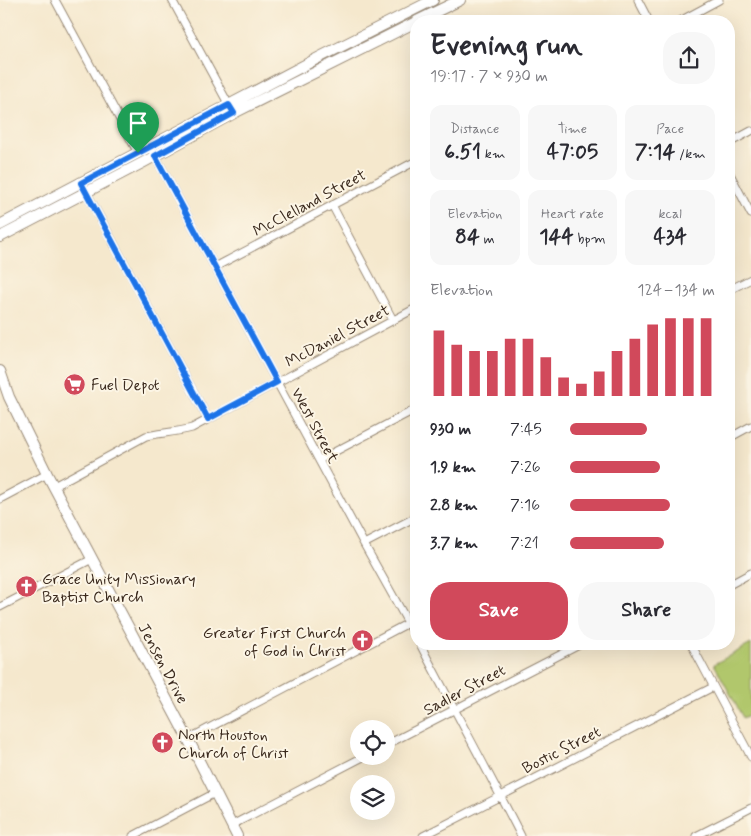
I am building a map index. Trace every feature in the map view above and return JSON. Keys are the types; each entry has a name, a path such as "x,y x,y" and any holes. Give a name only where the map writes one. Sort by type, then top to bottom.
{"main road":[{"path":"0,237 35,213 231,109 324,55 433,0"},
{"path":"430,15 460,0"},
{"path":"420,15 421,6"},
{"path":"231,109 330,65 410,25"},
{"path":"324,55 330,65"},
{"path":"84,188 138,153 152,151"},
{"path":"0,225 35,213"},
{"name":"Jensen Drive","path":"0,371 10,397 54,486 188,739 237,836"},
{"name":"Jensen Drive","path":"0,384 10,397"}],"street":[{"path":"55,0 138,153"},
{"path":"172,0 231,109"},
{"path":"638,0 646,15"},
{"path":"691,15 719,0"},
{"path":"735,140 751,131"},
{"name":"West Street","path":"152,151 364,544 409,623"},
{"name":"McClelland Street","path":"215,267 410,164"},
{"path":"735,183 751,214"},
{"path":"84,188 208,419"},
{"path":"332,205 392,320"},
{"path":"735,287 751,278"},
{"name":"McDaniel Street","path":"54,486 146,436 192,428 410,311"},
{"path":"319,460 410,412"},
{"path":"735,435 751,426"},
{"path":"0,499 48,474"},
{"path":"364,544 410,520"},
{"path":"0,607 92,559"},
{"path":"735,582 751,573"},
{"path":"188,739 409,623"},
{"path":"423,650 454,710 483,760 521,836"},
{"name":"Sadler Street","path":"395,740 569,650"},
{"path":"694,650 751,757"},
{"name":"Bostic Street","path":"423,836 713,687"},
{"path":"232,825 350,764"},
{"path":"133,836 215,793"},
{"path":"696,836 751,808"}],"green space":[{"path":"751,644 751,714 743,718 714,664"}],"place":[{"name":"Fuel Depot","path":"75,384"},
{"name":"Grace Unity Missionary Baptist Church","path":"26,587"},
{"name":"Greater First Church of God in Christ","path":"362,641"},
{"name":"North Houston Church of Christ","path":"162,743"}],"route":[{"path":"229,105 234,113 155,156 277,382 208,419 81,183 138,153 229,105"}]}
